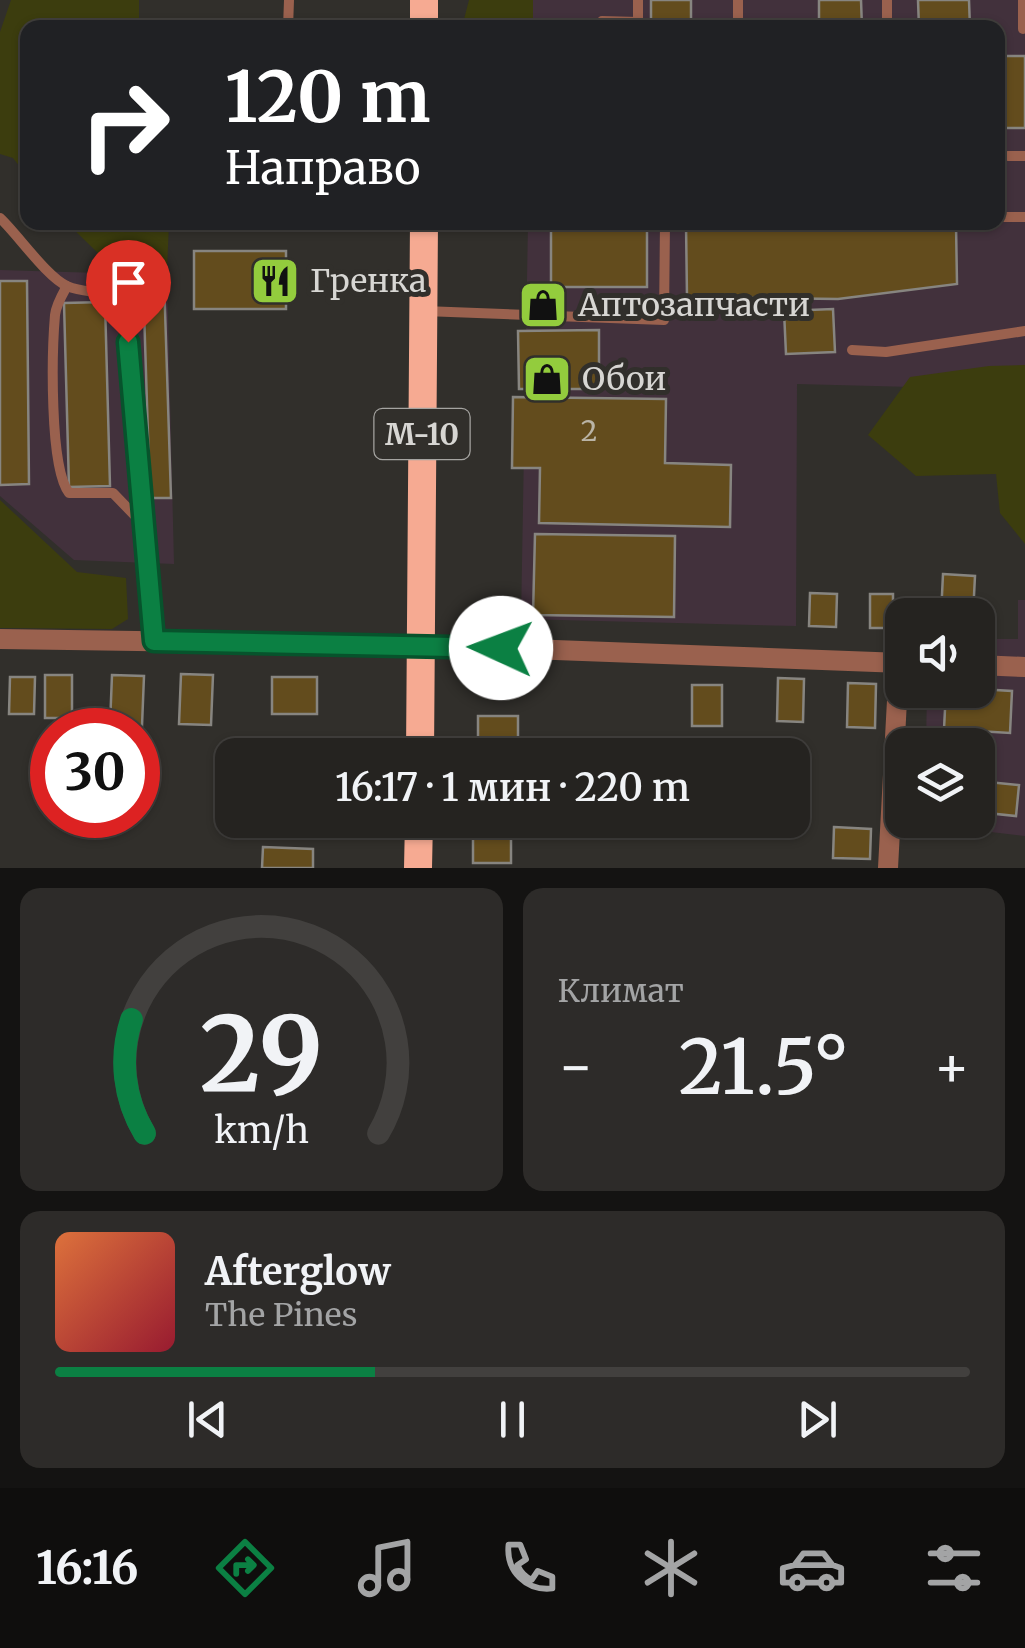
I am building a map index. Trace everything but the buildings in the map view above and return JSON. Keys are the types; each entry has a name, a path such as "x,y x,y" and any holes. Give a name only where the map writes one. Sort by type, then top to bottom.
{"highway":[{"name":"М-10","path":"420,738 424,230"},
{"path":"418,838 418,868"}],"street":[{"path":"0,639 421,645 885,662"},
{"path":"995,666 1025,667"},
{"path":"888,868 898,708"}],"lane":[{"path":"1023,0 1023,29"},
{"path":"1008,156 1025,156"},
{"path":"0,218 43,266 67,286 112,294 126,307 154,641"},
{"path":"423,311 664,320 665,230"},
{"path":"67,286 55,310 55,444 62,484 69,492 113,493 142,524"},
{"path":"852,350 886,352 1025,331"}],"shaded area":[{"path":"11,0 139,0 139,20 20,20 20,167 13,158 0,154 0,32"},
{"path":"469,0 533,0 533,20 464,20"},
{"path":"533,0 1025,0 1025,390 797,384 796,626 521,619 528,230 1005,230 1005,20 533,20"},
{"path":"74,230 169,230 167,270 100,255"},
{"path":"0,270 167,275 174,564 74,560 0,496"},
{"path":"1025,365 1025,544 1000,513 996,474 916,476 868,435 910,377"},
{"path":"0,500 77,572 126,578 128,619 112,629 0,628"},
{"path":"1018,600 1025,600 1025,836 995,832 995,728 926,728 927,708 995,708 995,639 1018,639"}],"place":[{"name":"Гренка","path":"275,281"},
{"name":"Аптозапчасти","path":"543,305"},
{"name":"Обои","path":"547,379"}],"route":[{"path":"128,342 154,641 501,648"}]}
